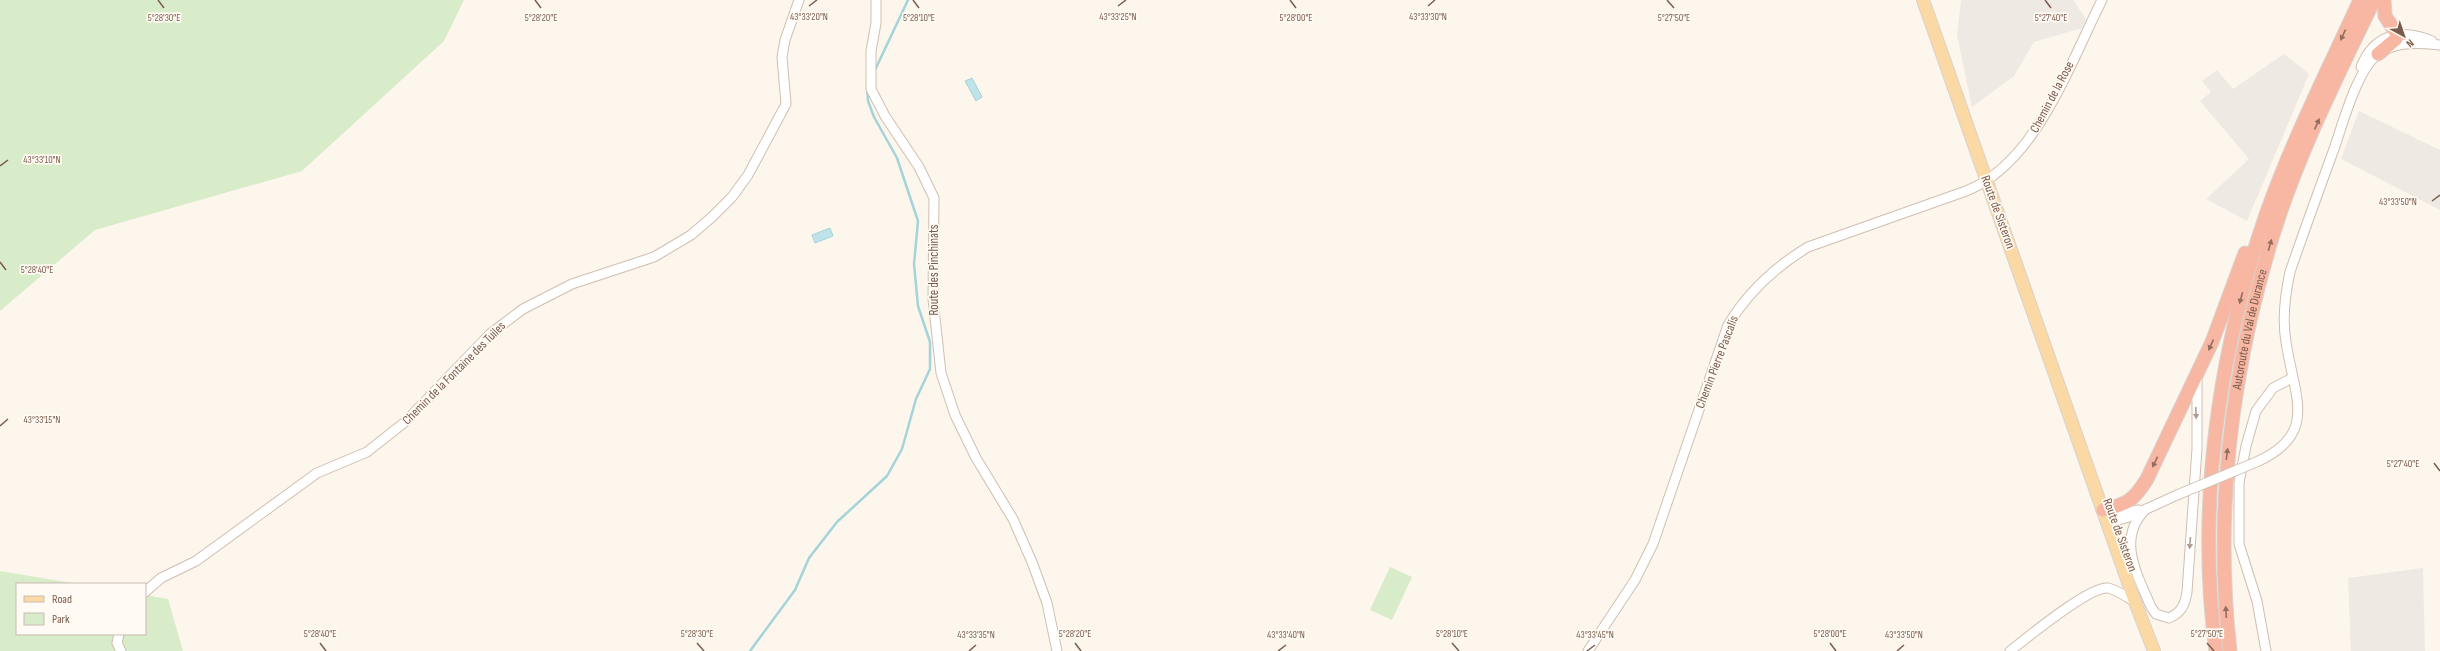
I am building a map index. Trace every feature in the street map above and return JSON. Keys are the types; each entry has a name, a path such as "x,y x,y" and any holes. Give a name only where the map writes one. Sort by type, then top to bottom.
{"highway":[{"path":"2109,515 2126,504 2140,490 2198,374 2226,309 2256,221 2281,164 2318,91 2360,0"},
{"name":"Autoroute du Val de Durance","path":"2230,651 2223,556 2223,509 2233,404 2250,317 2272,237 2293,181 2374,0"},
{"path":"2378,54 2396,39 2397,34 2385,16 2384,0"},
{"name":"Autoroute du Val de Durance","path":"2216,651 2209,503 2212,463 2233,329 2250,266 2268,212 2318,91"}],"main road":[{"name":"Route de Sisteron","path":"1923,0 2073,423 2142,598 2155,651"},
{"name":"Route de Sisteron","path":"2109,515 2135,602 2155,651"}],"street":[{"name":"Chemin de la Fontaine des Tuiles","path":"146,591 161,578 196,561 317,474 367,452 406,422 490,334 523,309 566,287 654,257 691,235 712,217 732,197 748,175 786,104 782,58 785,40 799,0"},
{"name":"Route des Pinchinats","path":"876,0 871,89 884,116 919,167 934,198 933,298 942,373 955,415 976,458 1013,519 1032,562 1047,603 1057,651"},
{"name":"Chemin de la Rose","path":"1987,181 2027,143 2050,104 2102,0"},
{"path":"2109,515 2146,509 2254,463 2279,451 2294,433 2298,411 2285,341 2284,310 2290,272 2364,61 2380,41 2389,35 2397,34 2423,37 2440,45"},
{"path":"2350,103 2368,64 2378,54 2398,45 2412,43 2440,45"},
{"name":"Chemin Pierre Pascalis","path":"1588,651 1635,580 1653,544 1728,325 1742,302 1788,259 1808,247 1966,191 1987,181"},
{"path":"2146,509 2137,517 2132,526 2130,547 2151,607 2156,614 2169,618 2177,615 2183,608 2187,592 2197,449 2196,391 2198,374"},
{"path":"2266,651 2257,601 2239,544 2239,483 2256,411 2273,388 2292,378"},
{"path":"2010,651 2087,594 2107,588 2120,593 2135,602"},
{"path":"119,635 117,643 121,651"}],"shaded area":[{"path":"1961,0 2073,0 2086,19 2082,28 2034,42 2014,76 1972,107 1957,35"},
{"path":"2284,54 2309,74 2247,221 2206,199 2249,159 2200,101 2211,92 2202,81 2217,70 2233,89"},
{"path":"2359,111 2440,150 2440,210 2341,159"},
{"path":"2423,568 2425,651 2351,651 2348,578"}],"green space":[{"path":"0,0 464,0 444,41 302,171 95,230 0,311"},
{"path":"1390,567 1412,577 1392,620 1370,610"},
{"path":"0,571 72,583 16,583 16,635 146,635 146,595 168,599 183,651 0,651"}],"water":[{"path":"972,78 982,97 976,101 965,81"},
{"path":"830,228 833,236 815,243 812,235"}],"waterway":[{"path":"875,70 908,0"},
{"path":"750,651 795,590 809,558 837,522 887,476 902,449 916,399 930,369 930,342 918,306 914,264 918,221 897,158 874,117 868,101 867,87"}]}
